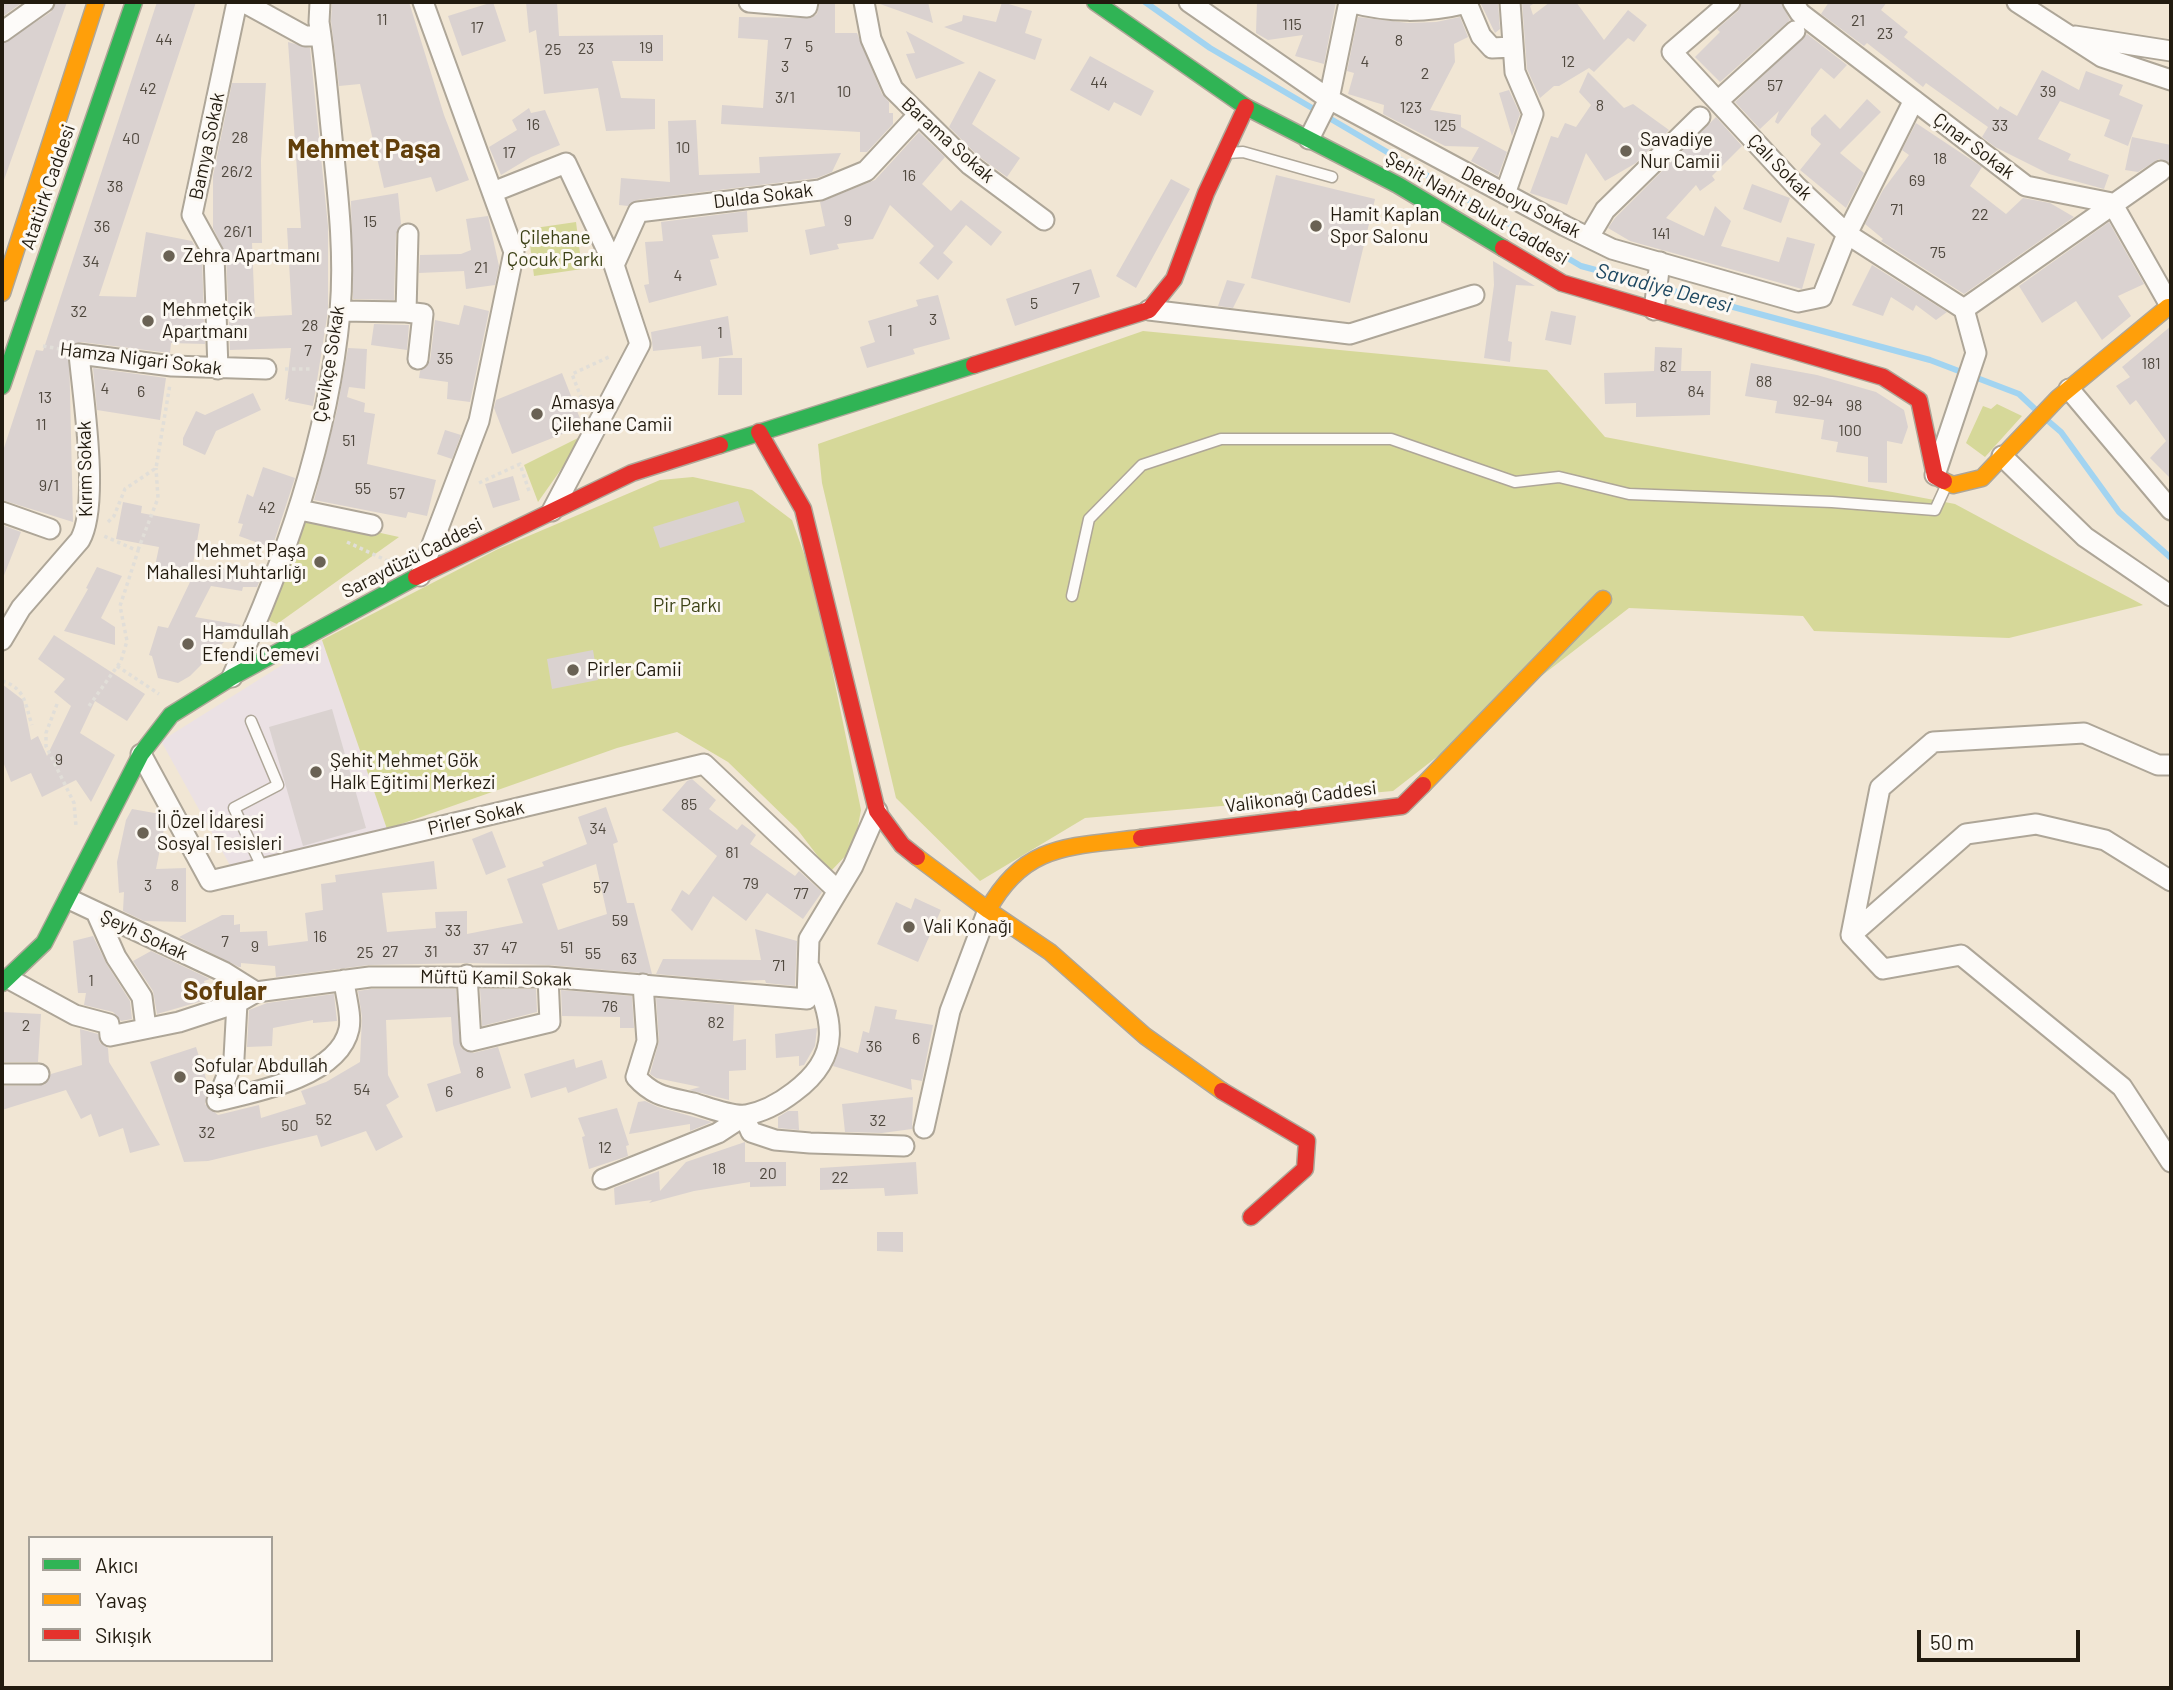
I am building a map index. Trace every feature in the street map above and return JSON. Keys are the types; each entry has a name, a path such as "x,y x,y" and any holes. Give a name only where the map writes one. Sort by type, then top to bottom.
{"street":[{"path":"2,32 44,2"},
{"name":"Atatürk Caddesi","path":"2,293 96,2"},
{"name":"Atatürk Caddesi","path":"2,386 134,2"},
{"path":"240,2 305,36 321,36"},
{"name":"Bamya Sokak","path":"218,369 214,256 192,215 240,2"},
{"name":"Çevikçe Sokak","path":"232,677 268,596 300,510 332,369 340,311 341,222 321,36 320,2"},
{"path":"420,576 479,421 514,252 423,2"},
{"path":"749,2 807,7 808,2"},
{"name":"Barama Sokak","path":"864,2 871,39 893,89 970,165 1044,220"},
{"name":"Şehit Nahit Bulut Caddesi","path":"1095,2 1246,107 1398,185 1562,283 1654,305 1883,377 1919,400 1941,479"},
{"name":"Dereboyu Sokak","path":"1189,2 1329,99 1612,249 1659,267 1798,303 1822,297 1847,234"},
{"path":"1309,139 1329,99 1349,2 1397,12 1433,11 1467,3 1481,36 1492,48 1512,47"},
{"path":"1505,194 1533,114 1515,72 1510,2"},
{"name":"Çalı Sokak","path":"1730,2 1672,52 1797,187 1847,234 1964,309"},
{"name":"Çınar Sokak","path":"1793,2 1800,13 2026,186 2112,203"},
{"path":"2017,2 2102,57 2171,80"},
{"path":"1718,101 1795,31"},
{"path":"2067,35 2171,51"},
{"path":"1847,234 1914,100"},
{"path":"1149,310 1174,279 1246,107"},
{"name":"Dulda Sokak","path":"614,265 638,212 820,190 866,171 918,115"},
{"path":"1589,237 1605,210 1700,117"},
{"path":"490,186 566,163 614,265 640,344 552,511"},
{"path":"2112,203 2170,306 2063,393 1982,478 1953,485 1941,479 1959,402 1976,353 1964,309 2112,203 2161,172"},
{"path":"406,312 408,234"},
{"path":"1654,305 1659,267"},
{"path":"1149,310 1350,334 1474,295"},
{"name":"Saraydüzü Caddesi","path":"6,981 44,943 69,899 141,754 171,715 232,677 420,576 632,473 1149,310"},
{"path":"340,311 423,314 418,359"},
{"name":"Hamza Nigari Sokak","path":"79,354 172,366 266,369"},
{"name":"Kırım Sokak","path":"2,640 21,608 80,540 87,528 88,462 79,354"},
{"path":"2063,393 2169,502"},
{"path":"759,432 803,509 877,811 902,845 988,910 1050,952 1156,1044 1239,1103 1307,1141 1305,1168 1251,1217"},
{"path":"2003,456 2085,537 2171,596"},
{"path":"300,510 372,525"},
{"path":"2,512 50,529"},
{"name":"Valikonağı Caddesi","path":"988,910 1004,877 1031,860 1062,848 1402,806 1603,599"},
{"path":"1851,935 1880,788 1933,742 2084,733 2158,765 2171,765"},
{"name":"Pirler Sokak","path":"141,754 210,881 704,764 838,891"},
{"name":"Müftü Kamil Sokak","path":"6,981 75,1015 109,1024 110,1036 237,1003 256,992 344,980 467,975 548,977 807,999 809,939 853,866 877,811"},
{"path":"1851,935 1966,834 2036,824 2105,840 2171,881"},
{"name":"Şeyh Sokak","path":"69,899 225,972 256,992"},
{"path":"924,1128 950,1011 988,910"},
{"path":"96,912 116,957 142,997 146,1028"},
{"path":"1851,935 1883,969 1961,955 2122,1087 2171,1162"},
{"path":"603,1179 718,1133 744,1116 781,1102 812,1079 822,1067 828,1045 828,1007 808,964"},
{"path":"467,975 471,1041 550,1021 548,977"},
{"path":"237,1003 234,1058 217,1101 300,1077 332,1058 342,1046 350,1027 344,980"},
{"path":"643,984 647,1041 636,1077 650,1092 744,1116"},
{"path":"2,1074 39,1074"},
{"path":"744,1116 751,1132 775,1140 904,1146"}],"lane":[{"path":"1225,153 1252,154 1332,177"},
{"path":"1072,596 1089,519 1142,466 1221,439 1391,439 1515,482 1559,477 1629,494 1832,502 1935,510 1941,479"},
{"path":"251,721 278,785 234,808 263,869"}],"path":[{"name":"Hamza Nigari Sokak","path":"17,341 79,354"},
{"path":"587,413 572,374 620,352 637,349"},
{"path":"89,706 117,666 127,641 120,606 158,498 156,468 172,366"},
{"path":"266,369 332,369"},
{"path":"477,484 520,464 522,469"},
{"path":"87,528 103,526 114,516 125,489 156,468"},
{"path":"87,528 138,551"},
{"path":"346,542 420,576"},
{"path":"117,666 182,708"},
{"path":"2,681 20,691 26,699 32,725"},
{"path":"57,704 46,733 46,746 75,803 76,839 88,860"}],"shaded area":[{"path":"322,640 387,829 232,869 161,741"}],"green space":[{"name":"Çilehane Çocuk Parkı","path":"576,222 582,269 534,276 528,229"},
{"path":"1143,331 1547,370 1605,437 1955,504 2143,605 2009,638 1814,631 1803,616 1629,608 1393,791 1085,818 980,881 896,798 822,483 818,444"},
{"path":"1997,404 2022,416 1985,457 1966,443 1983,406 1991,409"},
{"path":"586,434 538,502 524,465"},
{"name":"Pir Parkı","path":"693,477 752,490 792,520 814,582 861,810 854,847 830,872 797,829 728,762 677,732 617,748 387,829 322,640 498,549 660,480"},
{"path":"303,516 399,537 277,624 264,618"}],"building":[{"path":"2,2 23,2 2,17"},
{"path":"56,2 67,2 2,180 2,44 51,12"},
{"path":"157,2 196,2 99,296 136,297 146,232 192,241 202,258 205,344 171,343 170,353 81,342 69,348 73,522 2,500 2,454 36,350 43,351"},
{"path":"332,2 409,2 444,115 469,180 436,192 431,177 384,188 360,84 339,86 331,21"},
{"path":"493,2 506,41 462,56 448,16"},
{"path":"526,2 557,2 559,36 663,35 663,61 612,61 621,98 655,99 655,129 606,131 598,88 544,94 536,30 529,33"},
{"path":"820,2 835,2 835,33 857,33 882,94 889,102 889,113 893,113 893,124 867,152 860,152 860,132 721,124 722,105 763,108 768,40 738,38 739,17 811,18 817,14"},
{"path":"928,2 933,23 880,4"},
{"path":"1002,2 1032,11 1025,33 1042,39 1035,60 944,27 962,21 963,15 996,22"},
{"path":"1257,2 1336,2 1324,64 1295,56 1303,35 1268,40 1256,33"},
{"path":"1480,2 1498,2 1500,29 1495,33"},
{"path":"1522,2 1536,2 1530,6 1533,15 1550,2 1576,2 1604,40 1628,10 1647,25 1634,42 1628,38 1594,72 1589,68 1559,86 1554,86 1540,98 1527,69"},
{"path":"1742,2 1781,2 1790,20 1720,82 1695,57 1720,32 1717,29 1738,11"},
{"path":"1829,2 1887,2 1881,10 1908,32 1904,37 1998,110 2000,106 2017,116 2042,70 2079,90 2086,71 2123,85 2119,95 2143,105 2128,146 2104,136 2110,120 2060,101 2038,139 2071,154 2068,160 2109,175 2104,189 2049,174 1995,147 1982,137 1988,127 1926,83 1923,87 1867,43 1864,46 1821,14"},
{"path":"1358,17 1408,23 1436,22 1460,17 1468,37 1454,44 1455,62 1430,110 1461,115 1461,127 1507,152 1498,176 1471,161 1479,147 1445,146 1383,114 1384,105 1348,94 1354,73 1347,71"},
{"path":"906,31 965,63 916,79 906,54 915,53"},
{"path":"1807,34 1847,65 1834,79 1821,68 1778,124 1775,122 1779,111 1760,129 1735,102"},
{"path":"288,42 310,48 328,226 328,311 313,406 288,401 289,398 285,400 291,348 230,350 226,255 213,228 213,176 232,83 266,83 261,160 262,243 252,243 255,317 292,315 287,228 301,228"},
{"path":"1090,56 1154,91 1141,116 1114,102 1109,111 1070,90"},
{"path":"979,71 996,80 972,124 1020,158 1007,177 978,156 949,127"},
{"path":"1588,72 1624,108 1633,104 1669,130 1636,163 1605,181 1586,153 1567,205 1530,193 1551,136 1558,138 1565,123 1576,127 1591,105 1579,92"},
{"path":"1509,90 1520,114 1512,136 1499,93"},
{"path":"1867,99 1881,112 1840,153 1864,173 1846,208 1800,170 1821,144 1811,135 1811,128 1825,114 1840,129"},
{"path":"529,108 531,113 545,110 560,145 531,157 501,175 489,147 517,130 512,120"},
{"path":"1716,117 1742,146 1712,176 1715,180 1700,191 1696,185 1666,218 1704,236 1715,206 1731,221 1721,246 1779,262 1787,237 1815,244 1802,289 1630,241 1608,228"},
{"path":"696,120 699,175 760,173 759,157 841,153 832,172 817,178 637,200 628,206 619,205 621,178 670,182 668,121"},
{"path":"1916,123 1982,167 1970,186 2006,214 2023,198 2050,203 2074,217 1964,294 1881,241 1883,239 1865,224 1883,190 1909,155 1902,150"},
{"path":"919,132 945,157 922,184 951,211 961,200 1002,232 991,246 966,225 943,253 953,262 938,280 919,263 934,246 890,205 873,239 837,244 839,249 810,255 805,230 825,226 820,202 875,180"},
{"path":"2132,137 2171,145 2171,164 2159,159 2138,172 2125,170"},
{"name":"Hamit Kaplan Spor Salonu","path":"1276,175 1375,199 1350,303 1251,278"},
{"path":"1171,179 1190,189 1136,288 1116,276"},
{"path":"1752,184 1790,198 1781,223 1743,209"},
{"path":"398,193 401,224 396,234 394,300 353,299 351,201"},
{"path":"747,211 748,232 712,235 719,258 710,260 717,285 649,303 644,285 649,284 645,242 663,241 661,222"},
{"path":"488,216 499,266 495,285 466,289 464,271 419,273 420,255 461,254 471,250 466,219"},
{"path":"2109,222 2144,284 2118,296 2131,316 2102,340 2076,301 2042,323 2019,286"},
{"path":"1493,261 1535,286 1516,285 1508,341 1512,342 1510,362 1484,358 1494,285"},
{"path":"1872,265 1947,312 1936,320 1916,305 1913,311 1891,297 1883,316 1852,305"},
{"path":"1091,269 1100,297 1015,326 1006,299"},
{"path":"1227,280 1245,284 1233,308 1218,306"},
{"path":"938,295 950,339 913,349 915,354 867,368 860,347 875,342 868,321 918,306 916,300"},
{"path":"464,305 489,311 470,402 447,399 448,382 419,378 420,371 430,361 435,320 459,325"},
{"path":"1551,311 1576,316 1571,345 1545,340"},
{"path":"728,316 733,355 702,359 701,346 653,351 651,332"},
{"path":"374,324 409,325 407,350 371,345"},
{"path":"2171,326 2171,479 2150,458 2166,441 2136,400 2130,405 2116,386 2130,377 2122,367"},
{"path":"1655,347 1682,348 1681,371 1711,371 1710,415 1636,417 1636,403 1605,404 1604,373 1654,371"},
{"path":"348,348 367,349 365,389 349,387 347,397 365,403 364,412 375,414 367,464 436,480 427,516 408,512 406,518 314,500 337,410"},
{"path":"719,358 742,358 742,395 718,395"},
{"path":"1751,363 1817,375 1876,392 1904,410 1908,427 1902,444 1887,441 1887,483 1868,482 1868,457 1836,452 1838,442 1821,439 1824,420 1775,413 1777,401 1745,396"},
{"path":"93,368 166,378 160,420 97,410"},
{"name":"Amasya Çilehane Camii","path":"562,373 583,426 512,454 494,408 496,400"},
{"path":"253,393 261,410 216,431 205,455 183,445 183,438 196,411 205,415"},
{"path":"445,430 461,435 452,459 437,454"},
{"path":"263,467 295,478 272,548 239,536 243,524 238,523 247,494 253,497"},
{"path":"513,476 520,500 493,508 485,484"},
{"path":"738,501 745,522 660,548 653,527"},
{"path":"123,502 142,506 141,513 200,524 192,570 265,567 257,587 243,587 242,591 211,586 195,617 241,625 190,676 178,683 158,678 152,656 149,655 158,626 168,628 190,582 154,571 159,547 116,539"},
{"path":"2,525 21,532 3,578 2,577"},
{"path":"97,567 122,576 101,618 115,627 115,645 64,631"},
{"path":"54,635 145,694 127,721 95,701 80,733 115,755 91,802 76,780 42,797 31,773 11,782 2,759 2,684 23,700 31,740 38,736 47,756 71,706 54,692 65,679 38,659"},
{"name":"Pirler Camii","path":"593,650 598,680 552,689 547,659"},
{"name":"Şehit Mehmet Gök Halk Eğitimi Merkezi","path":"332,709 366,828 303,846 269,727"},
{"path":"692,779 716,800 709,809 737,830 742,824 756,835 750,844 795,876 799,871 822,892 803,919 767,893 746,921 713,896 692,931 671,910 682,890 689,895 717,856 662,810 687,781"},
{"path":"606,807 618,842 613,844 627,903 634,903 652,974 549,965 467,963 369,965 276,977 275,966 241,963 239,967 179,937 222,915 234,915 234,925 240,924 240,932 267,931 268,946 308,941 305,913 323,910 321,884 336,882 335,875 434,861 437,889 382,893 387,932 436,928 435,912 467,911 467,934 523,923 507,879 544,866 542,862 587,844 578,817","holes":["596,864 607,914 558,930 542,884"]},
{"path":"132,809 160,814 165,824 156,869 186,868 186,922 144,921 123,911 124,892 119,893 117,862 126,820"},
{"path":"492,831 506,867 486,875 472,839"},
{"name":"Vali Konağı","path":"915,898 941,910 918,962 877,944 896,902 911,909"},
{"path":"755,929 797,941 795,986 766,983 765,980 735,981 656,974 663,959 761,960"},
{"path":"93,936 130,1001 132,1019 121,1021 113,1012 84,1005 86,993 78,993 73,941"},
{"path":"151,951 210,979 204,981 209,999 157,1014 153,991 133,961"},
{"path":"456,989 461,1048 473,1053 498,1047 511,1088 436,1112 427,1084 461,1073 453,1044 451,1017 386,1020 388,1075 399,1097 386,1105 403,1137 376,1151 366,1131 321,1147 317,1135 208,1161 184,1162 150,1062 196,1047 209,1088 205,1104 218,1115 259,1105 261,1118 306,1104 301,1091 326,1082 360,1062 362,1017 358,991"},
{"path":"480,989 536,989 537,1012 482,1026"},
{"path":"561,990 632,996 634,1028 620,1028 620,1017 562,1016"},
{"path":"334,994 337,1021 313,1023 313,1020 273,1028 272,1046 247,1047 249,1010 267,1003"},
{"path":"656,998 734,1005 733,1041 746,1039 746,1070 729,1071 729,1100 689,1090 700,1087 656,1078 650,1074 659,1041"},
{"path":"875,1006 897,1010 895,1019 933,1025 922,1081 911,1079 912,1090 833,1066 840,1047 858,1053 863,1031 869,1033"},
{"path":"2,1012 41,1014 38,1062 2,1062"},
{"path":"817,1028 815,1046 804,1065 799,1066 799,1056 776,1058 775,1034"},
{"path":"80,1029 98,1034 100,1043 108,1048 109,1062 160,1145 130,1153 123,1128 99,1137 91,1114 81,1119 66,1090 2,1110 2,1086 44,1085 51,1074 82,1065"},
{"path":"574,1059 576,1068 602,1060 607,1078 568,1093 566,1087 531,1098 524,1074"},
{"path":"913,1097 912,1129 882,1133 845,1132 842,1104"},
{"path":"645,1101 712,1122 690,1131 690,1124 629,1134 638,1102"},
{"path":"617,1108 629,1145 626,1146 628,1156 589,1169 582,1137 585,1136 578,1118"},
{"path":"788,1111 798,1111 799,1130 778,1128 778,1117"},
{"path":"745,1142 745,1162 786,1162 786,1186 750,1187 750,1182 694,1191 649,1203 652,1200 615,1205 614,1188 659,1171 660,1191 686,1162"},
{"path":"916,1162 918,1194 885,1196 884,1188 820,1190 820,1168"},
{"path":"877,1232 903,1232 903,1252 877,1251"}],"waterway":[{"name":"Savadiye Deresi","path":"1145,2 1210,48 1581,266 1930,360 2019,394 2036,410"},
{"name":"Savadiye Deresi","path":"2047,420 2061,432 2119,512 2171,558"}],"traffic: fast":[{"path":"2,386 134,2"},
{"path":"1095,2 1246,107 1398,185 1503,248"},
{"path":"720,445 974,365"},
{"path":"2,983 44,943 141,754 171,715 232,677 416,577"}],"traffic: slow":[{"path":"2,293 96,2"},
{"path":"1944,481 1953,485 1982,478 2058,398 2168,307"},
{"path":"1423,785 1603,599"},
{"path":"917,857 988,910 1002,888 1018,871 1034,860 1072,847 1141,838"},
{"path":"988,910 1050,952 1145,1036 1222,1091"}],"traffic: jam":[{"path":"974,365 1149,310 1174,279 1206,193 1246,107"},
{"path":"1503,248 1562,283 1883,377 1919,400 1935,476 1944,481"},
{"path":"759,432 803,509 877,811 902,845 917,857"},
{"path":"416,577 632,473 720,445"},
{"path":"1141,838 1402,806 1423,785"},
{"path":"1222,1091 1307,1141 1305,1169 1251,1217"}],"place":[{"name":"Savadiye Nur Camii","path":"1626,151"},
{"name":"Hamit Kaplan Spor Salonu","path":"1316,226"},
{"name":"Zehra Apartmanı","path":"169,256"},
{"name":"Mehmetçik Apartmanı","path":"148,321"},
{"name":"Amasya Çilehane Camii","path":"537,414"},
{"name":"Mehmet Paşa Mahallesi Muhtarlığı","path":"320,562"},
{"name":"Hamdullah Efendi Cemevi","path":"188,644"},
{"name":"Pirler Camii","path":"573,670"},
{"name":"Şehit Mehmet Gök Halk Eğitimi Merkezi","path":"316,772"},
{"name":"İl Özel İdaresi Sosyal Tesisleri","path":"143,833"},
{"name":"Vali Konağı","path":"909,927"},
{"name":"Sofular Abdullah Paşa Camii","path":"180,1077"}],"district":[{"name":"Mehmet Paşa","path":"364,149"},
{"name":"Sofular","path":"225,991"}]}
